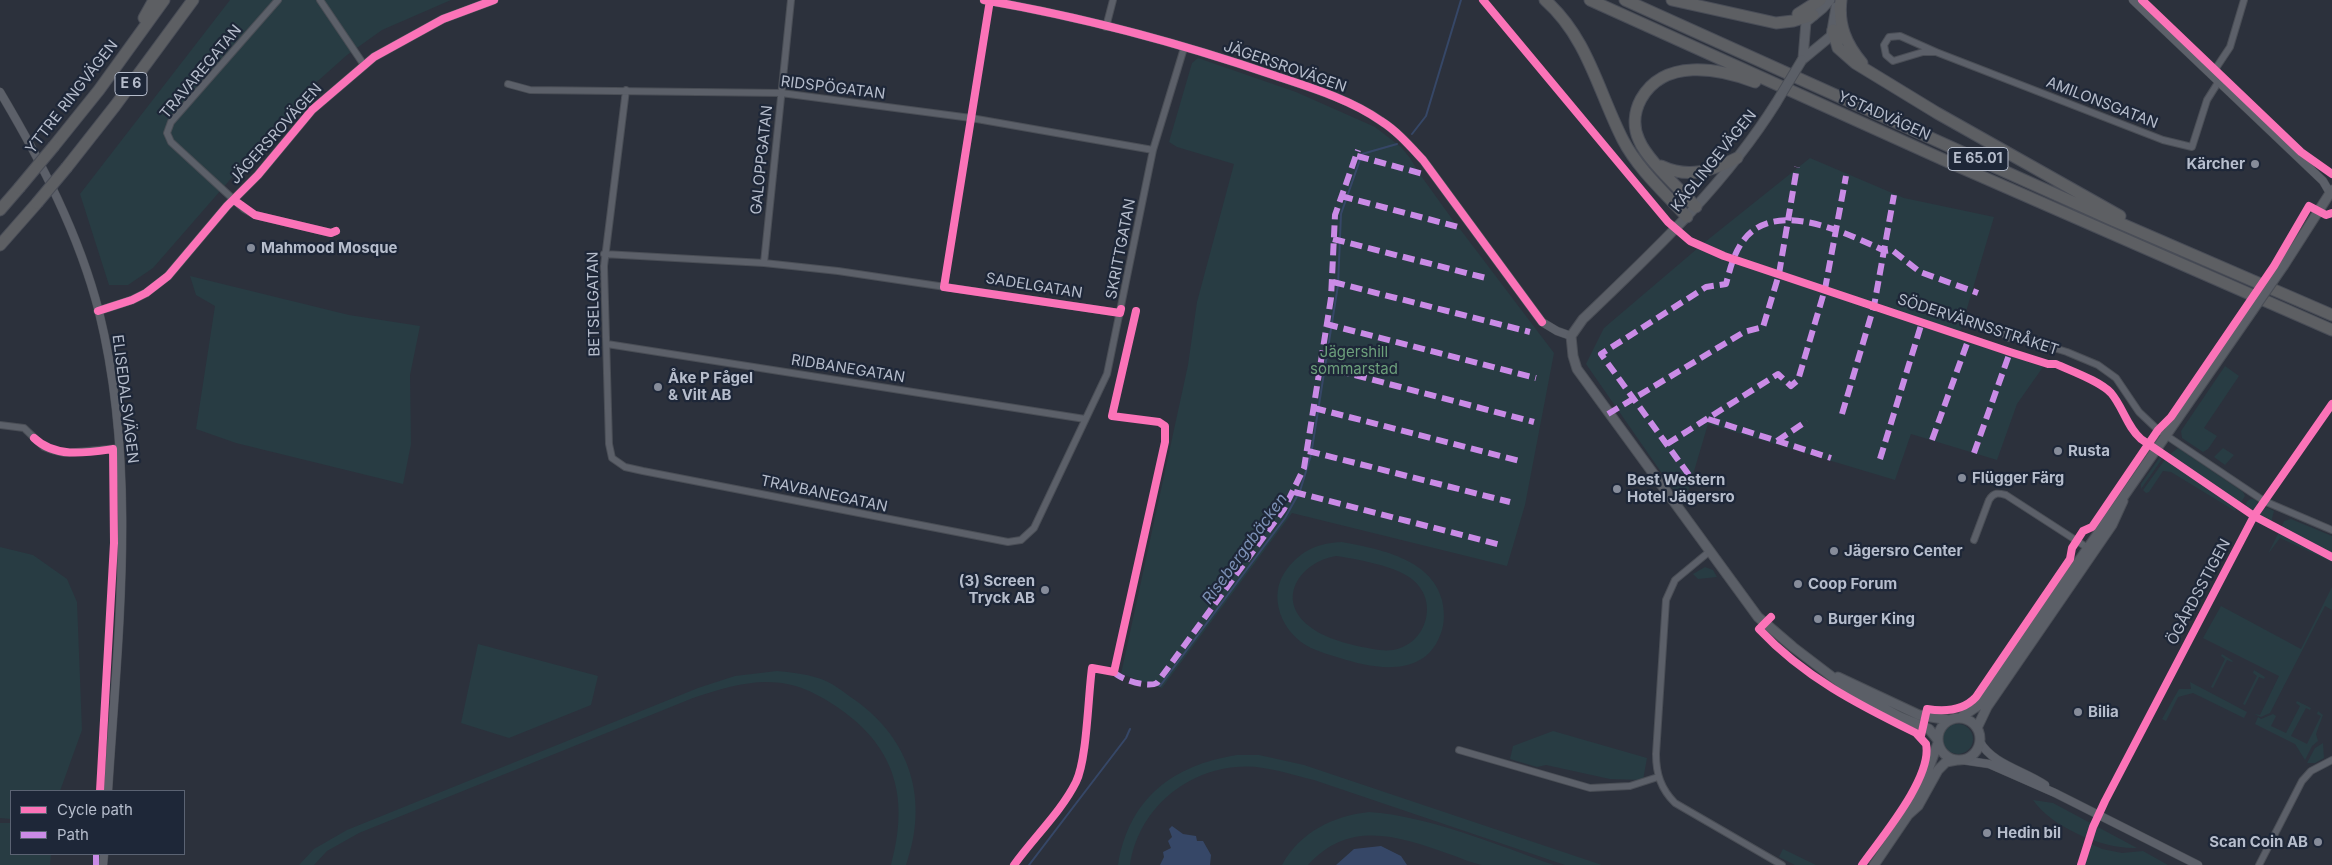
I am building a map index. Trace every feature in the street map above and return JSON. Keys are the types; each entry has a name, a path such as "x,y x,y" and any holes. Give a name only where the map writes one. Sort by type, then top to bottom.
{"highway":[{"path":"120,61 154,0"},
{"name":"YTTRE RINGVÄGEN","path":"0,210 54,146 120,61 164,0"},
{"name":"E 6","path":"0,246 116,106 193,0"},
{"path":"1545,0 1576,35 1593,66 1624,140 1633,156 1687,217"},
{"name":"YSTADVÄGEN","path":"1590,0 1838,112 2332,330"},
{"name":"YSTADVÄGEN","path":"1625,0 2332,315"},
{"path":"1672,0 1783,23 1813,14"},
{"path":"1750,16 1774,19 1792,16 1820,0"},
{"path":"1840,0 1841,23 1846,39 1851,50 1870,72"},
{"path":"1833,29 1840,51 1850,60 1937,113 2183,250"},
{"path":"1696,207 1657,164 1639,142 1636,134 1635,116 1640,102 1656,81 1679,71 1706,69 1746,78 1819,108 1838,112"},
{"path":"1657,164 1677,172 1698,173 1717,168 1737,158"}],"main road":[{"name":"KÄGLINGEVÄGEN","path":"1803,59 1805,25 1813,14 1823,8 1830,0"},
{"path":"1833,29 1837,0"},
{"path":"1813,14 1827,16 1832,23 1833,29"},
{"name":"KÄGLINGEVÄGEN","path":"1571,336 1583,319 1696,207 1737,158 1776,103 1803,59 1829,38 1833,29"},
{"path":"1830,675 1851,681 1919,715 1949,720 1960,718 1979,704 2090,549 2112,526 2124,496 2284,265 2331,192"},
{"path":"1571,336 1573,356 1578,369 1758,617 1830,675 1872,703 1928,730 1938,741 1943,753 1960,760"},
{"path":"1977,728 1984,712 2090,549"},
{"path":"1874,865 1908,815 1925,795 1938,770 1946,762 1960,760 1974,754 1980,742 1977,728 1972,722 1960,718"},
{"path":"1908,815 1924,781 1938,741 1940,728 1949,720"}],"street":[{"name":"TRAVAREGATAN","path":"234,200 171,142 167,133 171,122 278,0"},
{"path":"320,0 364,65"},
{"name":"JÄGERSROVÄGEN","path":"98,311 132,300 158,285 312,110 364,65 422,29 461,11 494,0"},
{"name":"GALOPPGATAN","path":"764,263 791,0"},
{"name":"JÄGERSROVÄGEN","path":"984,0 1106,27 1184,48 1297,83 1354,106 1385,123 1405,140 1422,160 1542,322 1557,331 1571,336"},
{"path":"1106,27 1113,0"},
{"path":"2134,0 2323,181 2331,192"},
{"path":"2212,74 2230,47 2244,0"},
{"name":"AMILONSGATAN","path":"1936,52 1923,52 1893,61 1886,55 1884,45 1889,38 1900,36 1936,52 2163,140 2192,147 2207,100 2219,81"},
{"name":"SKRITTGATAN","path":"1031,532 1107,374 1153,150 1184,48"},
{"name":"RIDSPÖGATAN","path":"508,84 530,90 781,93 971,118 1153,150"},
{"name":"BETSELGATAN","path":"612,458 609,444 604,254 626,90"},
{"name":"ELISEDALSVÄGEN","path":"0,92 46,172 81,254 98,311 111,376 119,448 122,500 120,606 108,790"},
{"path":"234,200 255,215 331,233 336,231"},
{"name":"SADELGATAN","path":"604,254 764,263 838,271 1120,313"},
{"path":"1998,329 2009,338 2025,339 2098,365 2116,378 2150,425 2264,500 2332,530"},
{"name":"RIDBANEGATAN","path":"607,344 1085,419"},
{"path":"0,425 24,428 44,447 65,453 119,448"},
{"name":"TRAVBANEGATAN","path":"612,458 618,464 634,469 996,541 1014,542 1031,532"},
{"path":"1974,540 1989,500 1992,495 1997,493 2006,495 2090,549"},
{"path":"1710,551 1675,580 1666,600 1656,754 1658,777 1665,792 1675,803 1782,865"},
{"path":"1980,742 1990,755 2034,777 2055,793"},
{"path":"1458,750 1590,788 1630,786 1658,777"},
{"path":"1960,760 1989,764 2055,793 2198,865"},
{"path":"2259,865 2302,781 2311,771 2332,760"}],"green space":[{"path":"230,0 451,0 382,30 347,55 310,88 153,268 128,285 109,285 80,194"},
{"name":"Jägershill sommarstad","path":"1198,58 1296,92 1375,127 1401,147 1455,223 1453,226 1460,229 1554,353 1525,505 1507,566 1292,513 1162,688 1121,674 1188,365 1197,302 1234,164 1177,147 1169,142 1192,63"},
{"path":"1810,158 1904,198 1994,217 1960,332 1877,305 1876,311 2043,367 2017,404 1997,460 1911,434 1895,480 1708,424 1684,505 1586,364 1604,328 1705,242"},
{"path":"190,276 349,315 420,326 410,375 411,444 403,484 236,443 196,429 215,306 196,295"},
{"path":"2225,366 2239,376 2204,428 2217,436 2208,449 2203,452 2182,438 2181,431"},
{"path":"2178,448 2243,492 2245,496 2240,504 2169,455"},
{"path":"2223,448 2234,455 2225,465 2214,457"},
{"path":"2160,457 2162,459 2141,489 2141,484"},
{"path":"2166,458 2238,507 2235,511 2171,472 2163,471 2149,492 2146,493 2143,490"},
{"path":"2252,499 2258,505 2252,511 2246,505"},
{"path":"2264,506 2274,511 2271,522 2259,515"},
{"path":"2291,519 2332,536 2332,555 2281,528 2284,521"},
{"path":"2279,532 2332,559 2332,562 2280,538 2268,554"},
{"path":"1342,542 1387,552 1401,558 1427,574 1436,586 1442,600 1443,625 1438,640 1430,652 1419,660 1407,665 1394,667 1380,667 1352,662 1311,648 1292,634 1285,624 1280,613 1278,591 1287,569 1305,552 1311,549 1325,544","holes":["1336,556 1393,569 1409,577 1420,587 1426,599 1427,612 1424,625 1418,636 1408,644 1395,650 1380,650 1352,645 1333,639 1309,626 1299,615 1294,605 1293,594 1296,583 1312,566"]},
{"path":"0,547 33,555 67,579 77,602 82,730 60,790 10,790 10,819 0,818"},
{"path":"1705,567 1713,570 1717,577 1698,579 1693,574"},
{"path":"2332,587 2332,610 2325,606 2270,713 2261,717 2254,714 2260,715 2279,676 2203,638 2221,606 2301,649"},
{"path":"478,644 598,676 591,705 509,738 461,723"},
{"path":"2222,654 2233,661 2227,660 2213,688 2211,687 2225,659 2221,656"},
{"path":"2254,670 2265,677 2264,679 2259,677 2245,705 2243,704 2257,676 2253,673"},
{"path":"777,671 808,675 828,682 855,700 874,716 890,734 902,753 910,773 915,795 916,817 913,841 906,865 891,865 899,819 898,798 894,778 886,759 875,741 840,709 823,698 796,686 757,682 720,689 693,698 359,833 327,851 314,865 299,865 314,849 347,830 698,688 735,676"},
{"path":"2190,682 2247,712 2244,718 2193,693 2178,697 2166,721 2162,719 2179,689 2191,689"},
{"path":"2297,701 2311,708 2310,710 2306,708 2291,736 2307,744 2321,716 2317,714 2318,711 2323,715 2316,734 2318,741 2312,746 2305,760 2295,744 2255,724 2258,717 2261,719 2273,714 2276,716 2271,726 2286,733 2300,706 2296,703"},
{"path":"1958,724 1969,728 1973,739 1969,750 1958,754 1947,750 1943,739 1947,728"},
{"path":"1553,731 1647,758 1643,780 1610,779 1546,765 1537,767 1510,759 1513,746"},
{"path":"2323,743 2324,758 2315,763 2307,763 2315,748"},
{"path":"1237,755 1259,755 1304,765 1602,865 1565,865 1314,780 1275,770 1246,766 1216,770 1181,786 1153,812 1142,828 1130,865 1118,865 1124,841 1132,821 1144,803 1158,789 1174,777 1193,767"},
{"path":"2033,800 2053,803 2137,848 2110,845 2080,835 2052,819"},
{"path":"1369,812 1415,819 1439,825 1554,865 1482,865 1412,842 1393,837 1375,836 1357,837 1340,841 1324,851 1308,865 1282,865 1298,843 1319,828 1343,817"},
{"path":"0,823 10,823 10,855 51,855 50,865 0,865"},
{"path":"2091,844 2102,849 2122,853 2143,851 2168,865 2084,865"},
{"path":"1783,849 1816,865 1795,865 1779,857"}],"water":[{"path":"1172,826 1183,834 1196,836 1197,841 1203,841 1211,855 1210,865 1160,865 1164,857 1163,852 1171,848 1168,841 1172,837 1169,829"},
{"path":"1381,846 1401,856 1407,865 1336,865 1354,849"}],"waterway":[{"name":"Risebergabäcken","path":"1412,134 1426,116 1461,0"},
{"name":"Risebergabäcken","path":"1160,686 1285,518 1300,491 1311,455 1338,285 1341,214 1362,154 1397,144"},
{"name":"Risebergabäcken","path":"1029,865 1126,738 1130,729"}],"marked path":[{"path":"1114,672 1122,678 1135,682 1147,685 1157,683 1284,509 1304,468 1331,298 1335,215 1358,150"},
{"path":"1357,156 1423,174"},
{"path":"1608,414 1744,332 1763,327 1779,274 1797,167"},
{"path":"1667,444 1778,374 1791,386 1798,380 1825,289 1846,176"},
{"path":"1842,414 1874,306 1894,195"},
{"path":"1341,196 1462,228"},
{"path":"1689,475 1601,354 1706,287 1726,284 1737,251 1743,241 1757,228 1773,222 1792,220 1812,223 1852,236 1885,251 1892,250 1920,272 1978,293"},
{"path":"1333,239 1490,279"},
{"path":"1333,282 1530,332"},
{"path":"1880,459 1922,322"},
{"path":"1326,324 1536,378"},
{"path":"1932,440 1969,338"},
{"path":"1974,453 2010,352"},
{"path":"1320,366 1534,422"},
{"path":"1314,408 1520,461"},
{"path":"1708,419 1831,458"},
{"path":"1777,441 1807,421"},
{"path":"1308,451 1510,502"},
{"path":"1294,492 1501,545"},
{"path":"96,855 96,865"}],"cycle path":[{"path":"98,311 132,300 146,293 168,276 227,206 258,175 312,110 374,57 443,19 494,0"},
{"path":"984,0 1057,14 1202,52 1315,89 1369,113 1392,129 1423,160 1542,322"},
{"path":"990,0 944,287 1120,313 1121,309"},
{"name":"SÖDERVÄRNSSTRÅKET","path":"1483,0 1668,222 1690,241 1724,256 2010,352 2048,364 2056,364 2093,380 2111,393 2132,429 2141,439 2254,516 2332,557"},
{"path":"2142,0 2301,152 2332,174"},
{"path":"234,200 255,215 331,233 336,231"},
{"path":"1921,736 1927,709 1960,708 1976,697 2070,559 2072,548 2083,531 2092,527 2158,430 2171,417 2274,266 2309,206 2326,215 2332,213"},
{"path":"1014,865 1063,804 1080,772 1085,744 1092,668 1114,672 1165,442 1165,426 1159,422 1112,416 1136,311"},
{"name":"ÖGÅRDSSTIGEN","path":"2081,865 2093,827 2105,801 2254,516 2332,404"},
{"path":"34,438 51,449 61,451 81,453 113,449 114,543 100,790"},
{"path":"1771,617 1759,629 1794,661 1852,700 1916,733 1926,744 1926,758 1922,773 1914,790 1862,865"}],"place":[{"name":"Kärcher","path":"2255,164"},
{"name":"Mahmood Mosque","path":"251,248"},
{"name":"Åke P Fågel & Vilt AB","path":"658,387"},
{"name":"Rusta","path":"2058,451"},
{"name":"Flügger Färg","path":"1962,478"},
{"name":"Best Western Hotel Jägersro","path":"1617,489"},
{"name":"Jägersro Center","path":"1834,551"},
{"name":"Coop Forum","path":"1798,584"},
{"name":"(3) Screen Tryck AB","path":"1045,590"},
{"name":"Burger King","path":"1818,619"},
{"name":"Bilia","path":"2078,712"},
{"name":"Hedin bil","path":"1987,833"},
{"name":"Scan Coin AB","path":"2318,842"}]}
